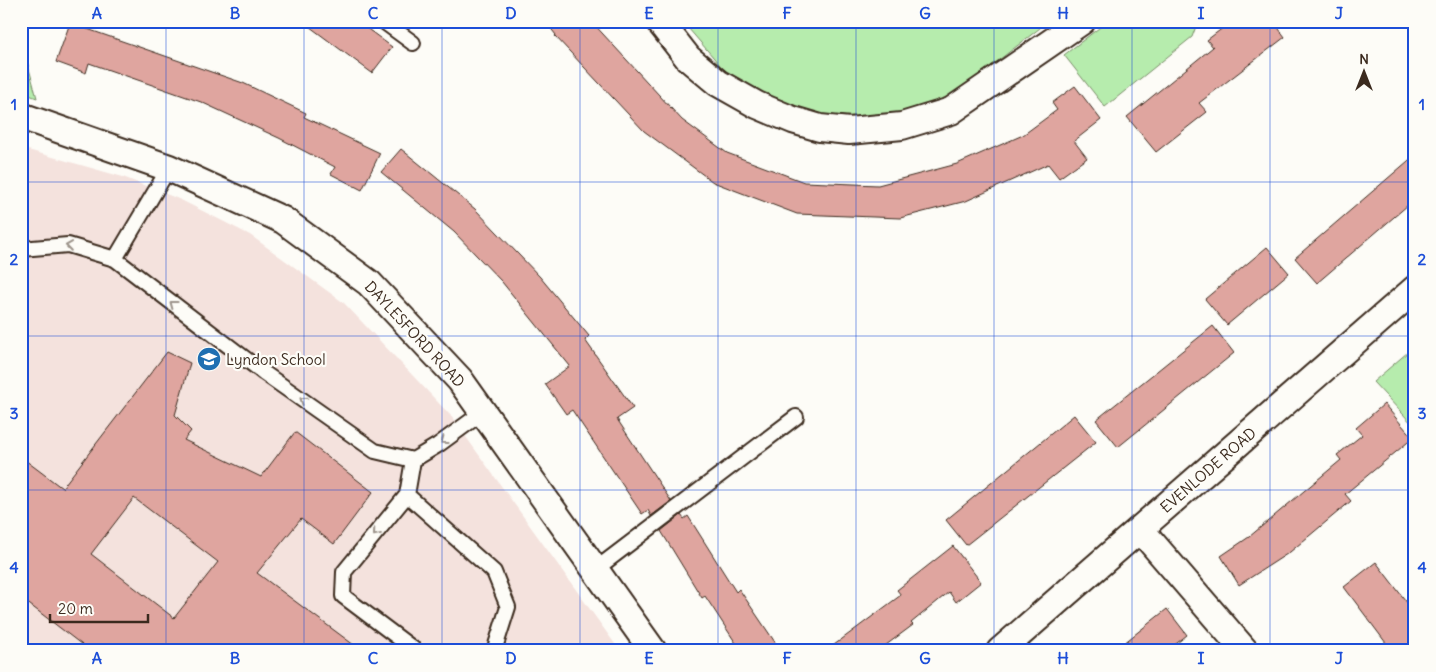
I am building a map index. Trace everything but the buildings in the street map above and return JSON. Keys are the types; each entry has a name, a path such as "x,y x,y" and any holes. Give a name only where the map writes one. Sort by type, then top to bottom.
{"street":[{"path":"659,21 688,58 718,83 757,105 792,120 820,128 849,131 902,126 951,111 1082,21"},
{"name":"DAYLESFORD ROAD","path":"21,116 169,168 282,220 369,283 460,380 653,651"},
{"name":"EVENLODE ROAD","path":"1000,651 1415,289"},
{"path":"1140,529 1245,651"}],"lane":[{"path":"383,21 412,43"},
{"path":"115,259 169,168"},
{"path":"21,249 68,245 115,259 264,373 375,451 413,460 438,445 483,412"},
{"path":"596,569 796,417"},
{"path":"413,460 407,495 344,572 342,596 416,651"},
{"path":"407,495 494,572 508,607 494,650"}],"shaded area":[{"name":"Lyndon School","path":"21,148 123,177 181,200 250,235 344,303 451,416 620,651 21,651"}],"green space":[{"path":"682,21 1049,21 954,95 885,118 798,114 732,79"},
{"path":"1108,21 1198,21 1192,37 1105,107 1064,55"},
{"path":"21,39 37,98 21,92"},
{"path":"1415,346 1415,427 1373,382"}],"place":[{"name":"Lyndon School","path":"209,359"}]}
